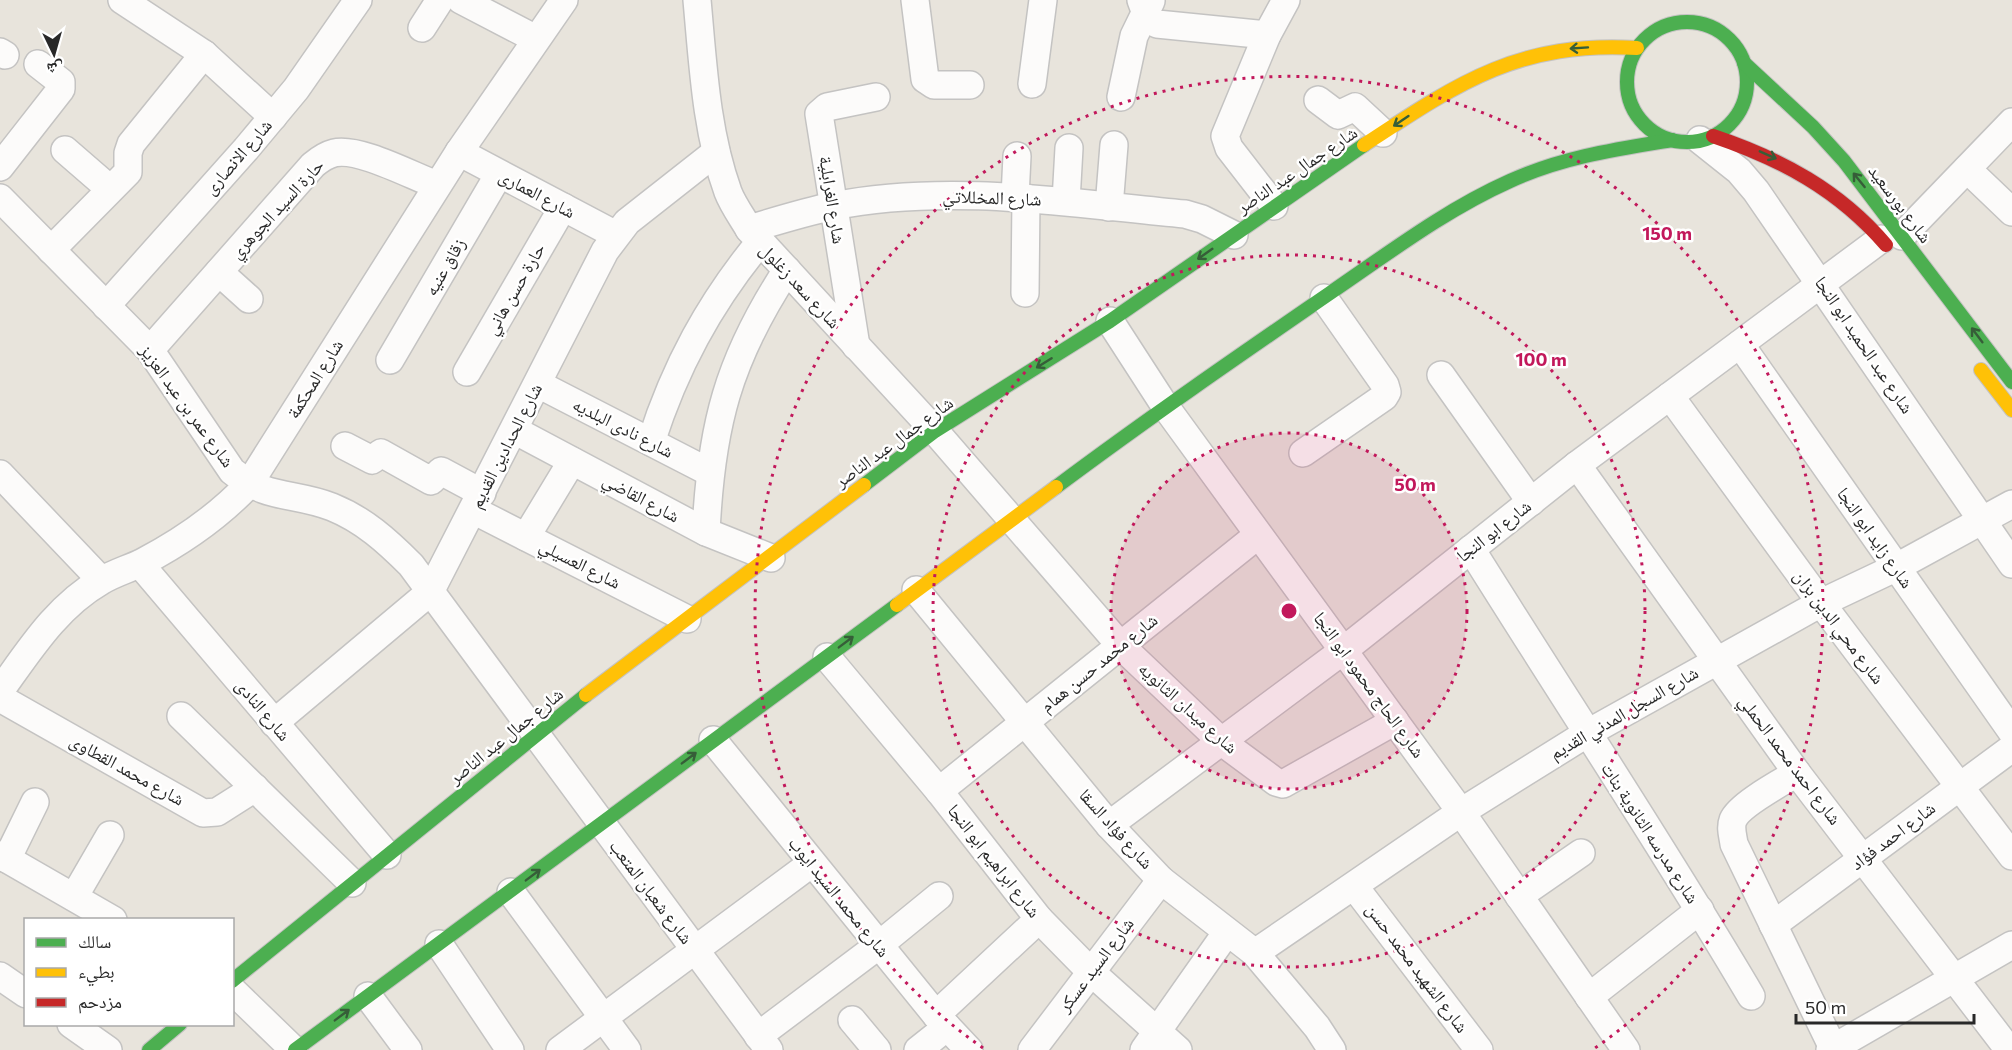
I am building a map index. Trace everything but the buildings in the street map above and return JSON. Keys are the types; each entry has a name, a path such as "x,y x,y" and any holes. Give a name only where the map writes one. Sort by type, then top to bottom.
{"street":[{"path":"122,0 204,54 273,117"},
{"name":"شارع الانصارى","path":"106,306 273,117 296,89 358,0"},
{"path":"422,28 440,0"},
{"path":"461,0 536,39"},
{"name":"شارع المحكمة","path":"0,692 10,658 55,618 101,580 140,564 183,540 224,510 249,484 437,185 564,0"},
{"name":"شارع سعد زغلول","path":"697,0 707,102 716,152 729,195 754,236 935,431 1011,520"},
{"path":"915,0 925,79 934,85 970,85"},
{"path":"1032,84 1043,0"},
{"path":"1274,206 1229,148 1225,136 1267,35 1286,0"},
{"path":"1146,4 1151,22 1157,24 1267,35"},
{"path":"1120,97 1130,49 1146,4"},
{"path":"1695,10 1706,25"},
{"path":"234,992 295,1050 1165,405 1435,222 1509,181 1588,154 1672,140 1707,138 1725,128 1742,105 1747,77 1744,63 1737,49 1727,38 1706,25 1691,22 1661,28 1648,36 1637,48 1627,75 1630,103 1647,126 1672,140"},
{"name":"شارع جمال عبد الناصر","path":"234,979 534,735 771,558 935,431 1110,321 1383,133 1445,92 1498,65 1532,55 1567,49 1637,48"},
{"path":"51,250 128,172 130,165 128,153 131,144 204,54"},
{"name":"شارع بورسعيد","path":"1744,63 1820,134 1874,198 1893,244"},
{"path":"0,167 62,86 61,82 38,64"},
{"name":"شارع الغرابلية","path":"856,346 819,114 827,107 876,98"},
{"path":"1318,100 1338,115 1355,107 1383,133"},
{"name":"شارع ابو النجا","path":"1109,825 1344,650 1577,465 1822,283 1893,244 1967,168 2008,132"},
{"name":"شارع بورسعيد","path":"1707,138 1754,148 1792,166 1828,188 1893,244 2012,382"},
{"name":"شارع عبد الحميد ابو النجا","path":"1707,138 1756,190 1822,283 2012,564"},
{"path":"1109,207 1114,145"},
{"path":"1066,201 1069,148"},
{"path":"65,150 110,189"},
{"name":"شارع العمارى","path":"459,152 616,235"},
{"name":"شارع الحدادين القديم","path":"274,723 430,592 605,251 616,235 640,210 716,152"},
{"name":"حارة السيد الجوهري","path":"150,350 313,165 333,153 357,154 437,185"},
{"path":"1017,156 1025,293"},
{"path":"1967,168 2012,212"},
{"name":"زقاق عنيه","path":"390,360 499,174"},
{"name":"شارع المخللاتي","path":"754,236 832,206 897,198 962,195 1066,201 1185,214 1202,219 1234,235"},
{"name":"شارع عمر بن عبد العزيز","path":"0,198 150,350 232,471 249,484 270,493 331,507 358,519 386,540 411,565 534,735"},
{"name":"حارة حسن هاني","path":"467,372 563,207"},
{"path":"651,442 677,370 694,336 754,236"},
{"path":"706,532 709,472 719,418 735,366 767,300 787,270"},
{"path":"219,272 249,299"},
{"path":"1303,453 1384,397 1387,392 1385,385 1324,298"},
{"name":"شارع الحاج محمود ابو النجا","path":"1110,321 1165,405 1461,812 1626,1050"},
{"name":"شارع زايد ابو النجا","path":"1740,344 2012,732"},
{"path":"1976,363 2012,410"},
{"path":"1441,375 1531,502"},
{"name":"شارع نادى البلديه","path":"538,384 709,472"},
{"name":"شارع محي الدين بزان","path":"1670,396 1821,603 2012,856"},
{"name":"شارع القاضي","path":"514,430 706,532 771,558"},
{"name":"شارع العسيلي","path":"345,446 372,460 381,453 431,481 441,471 526,537 687,619"},
{"path":"526,537 572,461"},
{"name":"شارع احمد محمد الحملي","path":"1577,465 1797,773 1864,857 1952,979 2008,1050"},
{"path":"0,474 101,580"},
{"name":"شارع السجل المدني القديم","path":"1255,953 1461,812 1586,734 1715,660 1821,603 1984,522 2012,504"},
{"name":"شارع ميدان الثانويه","path":"1011,520 1120,645 1222,742 1276,782 1290,782 1395,721"},
{"name":"شارع محمد حسن همام","path":"939,791 1258,535"},
{"name":"شارع مدرسه الثانوية بنات","path":"1471,549 1586,734 1700,910 1751,996"},
{"name":"شارع النادى","path":"140,564 387,855"},
{"name":"شارع فؤاد السقا","path":"916,590 1109,825 1161,880 1255,953 1311,1019 1332,1050"},
{"name":"شارع ابراهيم ابو النجا","path":"827,657 939,791 1039,919 1151,1041 1178,1050"},
{"name":"شارع محمد القطاوى","path":"0,698 203,813 218,812 255,788"},
{"path":"181,716 352,883"},
{"name":"شارع شعبان المتعب","path":"534,735 763,1043"},
{"name":"شارع محمد السيد ايوب","path":"713,740 941,1021 969,1050"},
{"name":"شارع احمد فؤاد","path":"1773,925 2012,748"},
{"path":"1797,773 1746,806 1733,819 1734,844 1773,925 1846,1046 1952,979 2012,945"},
{"path":"35,802 4,857 110,918"},
{"path":"74,897 110,835"},
{"path":"1519,896 1581,853"},
{"path":"560,1050 812,863"},
{"name":"شارع السيد عسكر","path":"1032,1050 1161,880"},
{"name":"شارع الشهيد محمد حسن","path":"1354,886 1479,1050"},
{"path":"511,892 627,1050"},
{"path":"763,1043 939,896"},
{"path":"1589,997 1700,910"},
{"path":"918,1050 941,1021 1039,919"},
{"path":"1151,1041 1227,932"},
{"path":"439,944 510,1050"},
{"path":"0,976 24,993"},
{"path":"368,996 408,1050"},
{"path":"852,1020 877,1050"},
{"path":"74,1026 108,1050"},
{"path":"149,1050 178,1026"}],"traffic: fast":[{"path":"1687,22 1710,27 1729,40 1742,59 1747,82 1742,105 1729,124 1710,137 1687,142 1664,137 1645,124 1632,105 1627,82 1632,59 1645,40 1664,27 1687,22"},
{"path":"1744,63 1813,127 1844,161 2012,382"},
{"path":"1056,487 1159,412 1397,246 1487,192 1530,173 1570,160 1672,140"},
{"path":"864,485 935,431 1110,321 1364,145"},
{"path":"295,1050 897,605"},
{"path":"234,979 586,695"},
{"path":"149,1050 178,1026"}],"traffic: slow":[{"path":"1364,145 1461,85 1524,59 1558,51 1637,48"},
{"path":"1981,370 2012,410"},
{"path":"586,695 864,485"},
{"path":"897,605 1056,487"}],"traffic: jam":[{"path":"1713,136 1785,166 1829,192 1868,225 1886,245"}]}
